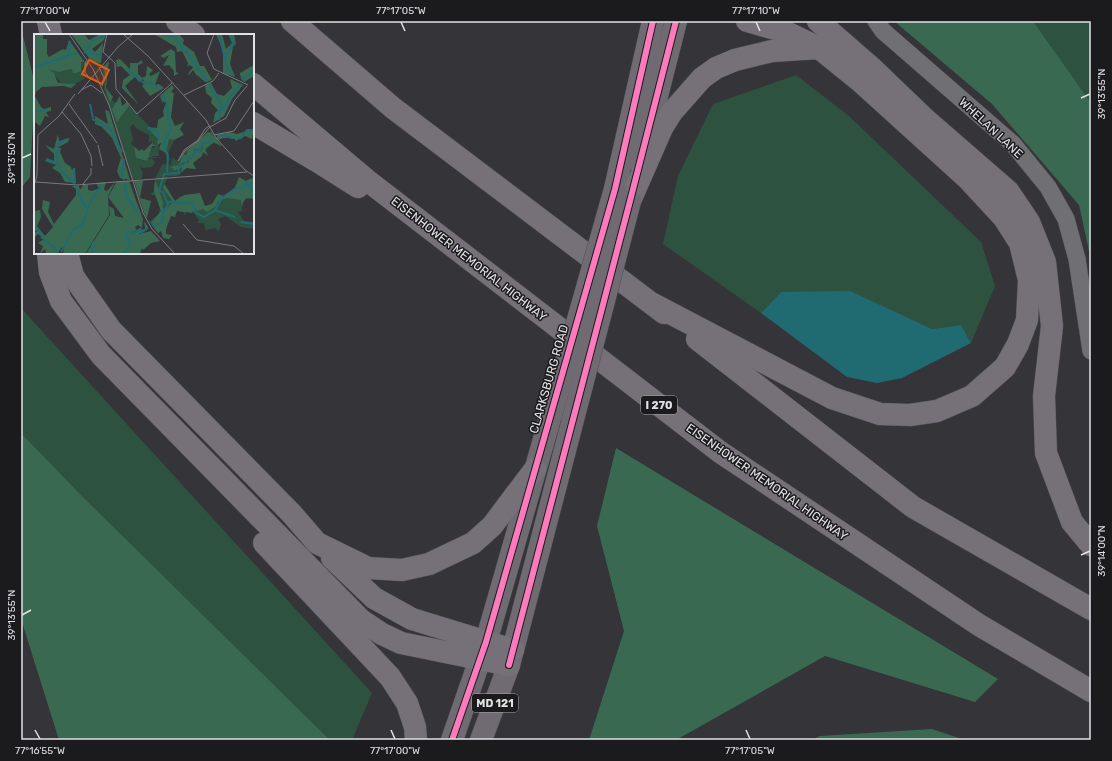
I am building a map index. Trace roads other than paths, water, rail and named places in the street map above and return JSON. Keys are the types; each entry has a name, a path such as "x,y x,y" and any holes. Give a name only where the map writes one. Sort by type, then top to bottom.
{"highway":[{"path":"48,21 52,34"},
{"path":"177,21 193,34"},
{"path":"292,21 393,108 653,304 913,507 1091,609"},
{"path":"748,21 786,32 819,29 872,68 924,118 1008,191 1029,222 1045,262 1052,326 1044,396 1046,453 1072,522 1091,545"},
{"path":"653,304 832,398 880,414 910,415 937,411 972,396 1005,367 1018,344 1027,320 1029,280 1020,243 1004,218 968,179 861,82 819,29"},
{"path":"623,195 668,117 702,78 716,68 735,60 772,51 819,29"},
{"name":"EISENHOWER MEMORIAL HIGHWAY","path":"254,85 368,181 720,452 979,625 1091,691"},
{"path":"254,124 320,163 460,251"},
{"path":"48,254 50,272 60,301 100,355 361,620 382,634 401,643 483,651 511,657"},
{"path":"67,254 73,276 111,330 291,513 317,543 374,598 412,619 483,651"},
{"path":"183,439 262,540 390,677 406,703 415,727 416,740"},
{"path":"317,543 368,568 402,570 429,564 473,543 483,535 492,526 535,469"}],"main road":[{"name":"CLARKSBURG ROAD","path":"481,740 511,657 570,431 623,195 653,21"},
{"name":"CLARKSBURG ROAD","path":"452,740 483,651 551,415 623,195 676,21"}],"street":[{"name":"WHELAN LANE","path":"876,21 883,31 1013,144 1048,187 1066,219 1077,259 1091,351"}],"water":[{"path":"850,291 932,329 961,325 971,343 902,378 877,383 847,377 761,313 781,292"}]}
